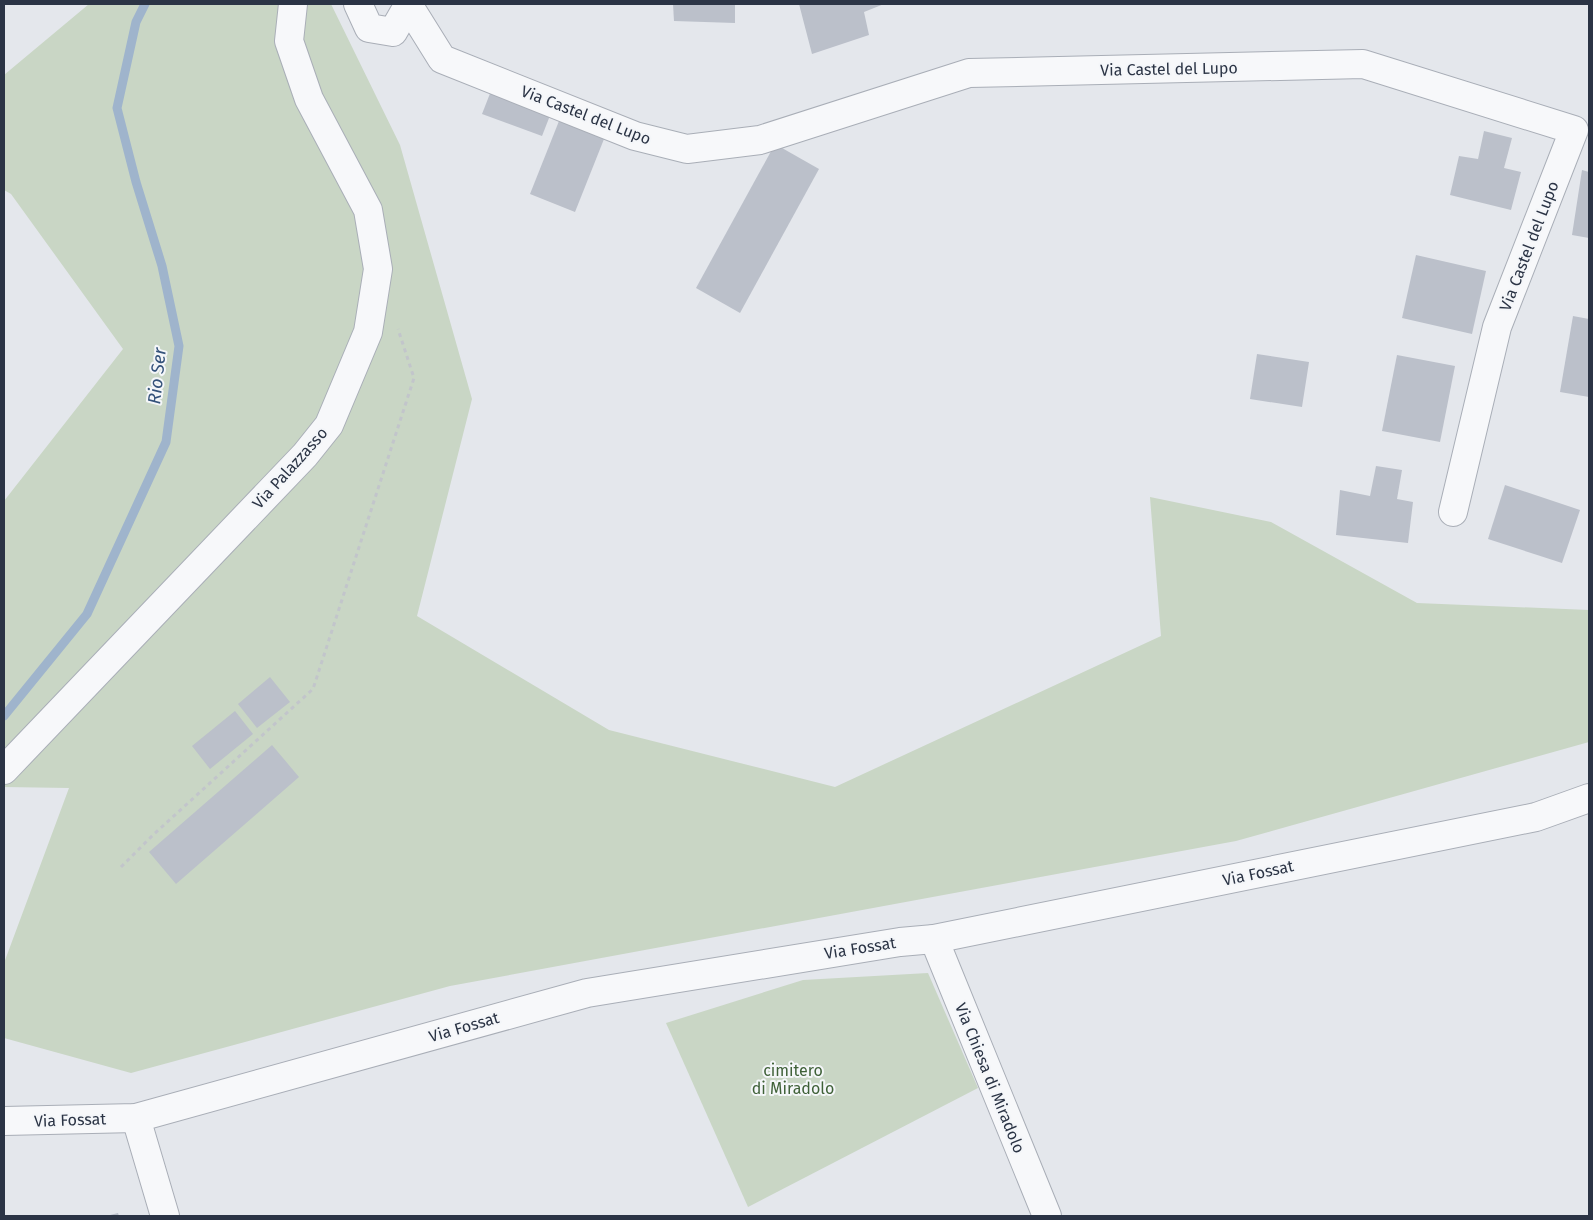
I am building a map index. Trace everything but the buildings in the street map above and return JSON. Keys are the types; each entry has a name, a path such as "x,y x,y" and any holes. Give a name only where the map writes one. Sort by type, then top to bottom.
{"street":[{"name":"Via Palazzasso","path":"4,770 305,455 329,425 368,332 378,269 368,210 309,99 290,41 293,4"},
{"name":"Via Castel del Lupo","path":"358,4 369,28 393,32 409,5 442,59 635,136 687,149 760,140 969,73 1363,64 1574,130 1497,327 1453,512"},
{"name":"Via Fossat","path":"4,1122 136,1118 587,992 900,942 934,939 1536,817 1589,798"},
{"name":"Via Chiesa di Miradolo","path":"934,939 1047,1216"},
{"path":"136,1118 165,1216"}],"path":[{"path":"121,867 153,835 313,689 414,378 396,324"}],"green space":[{"path":"89,4 331,4 400,145 472,399 417,616 609,730 835,787 1161,636 1150,497 1271,522 1417,603 1589,610 1589,742 1236,841 450,986 131,1073 4,1038 4,963 69,788 4,787 4,501 123,349 11,194 4,190 4,75"},
{"name":"cimitero di Miradolo","path":"928,973 978,1088 748,1207 666,1023 803,980"}],"waterway":[{"name":"Rio Ser","path":"4,716 87,614 166,442 179,346 162,266 136,182 117,108 136,22 145,4"}]}
